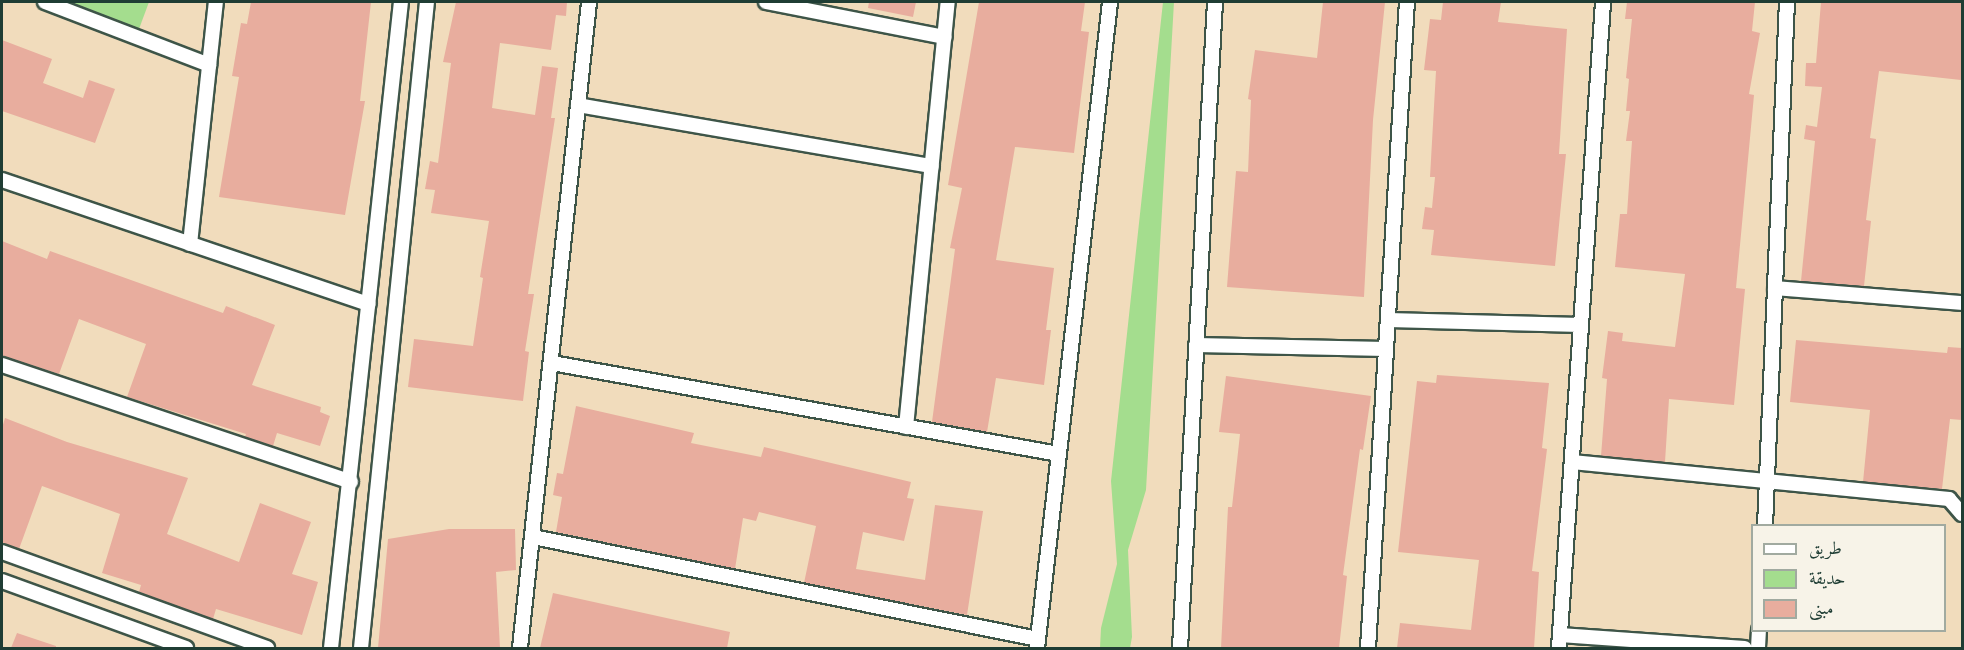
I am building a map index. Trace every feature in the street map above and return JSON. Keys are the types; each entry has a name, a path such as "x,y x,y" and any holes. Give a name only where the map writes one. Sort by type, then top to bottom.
{"street":[{"path":"45,2 209,65"},
{"path":"190,243 216,2"},
{"path":"331,648 351,482 401,2"},
{"path":"361,648 427,2"},
{"path":"520,648 589,2"},
{"path":"766,2 945,36"},
{"path":"906,426 948,2"},
{"path":"532,537 1037,644 1110,2"},
{"path":"1180,648 1215,2"},
{"path":"1368,648 1407,2"},
{"path":"1603,2 1559,642 1745,648"},
{"path":"1765,524 1787,2"},
{"path":"578,105 932,165"},
{"path":"2,180 369,304"},
{"path":"1775,288 1962,303"},
{"path":"1388,320 1581,325"},
{"path":"1196,345 1386,349"},
{"path":"552,363 1059,454"},
{"path":"2,365 351,482"},
{"path":"1572,462 1949,499 1962,514"},
{"path":"2,552 267,648"},
{"path":"2,581 186,648"},
{"path":"1758,648 1759,632"}],"green space":[{"path":"62,2 149,2 139,29"},
{"path":"1163,2 1174,2 1146,490 1128,550 1132,637 1130,648 1100,648 1101,628 1117,564 1111,481"}],"building":[{"path":"251,2 371,2 360,101 365,101 345,215 219,197 239,77 232,76 241,23 247,24"},
{"path":"456,2 567,2 566,16 556,15 551,50 500,43 492,108 535,115 542,66 558,68 551,118 555,118 528,294 534,294 525,351 529,352 523,401 408,387 414,339 473,346 483,278 480,277 489,221 431,213 435,190 425,189 430,161 438,163 451,63 443,62"},
{"path":"869,2 916,2 913,17 868,8"},
{"path":"979,2 1085,2 1081,31 1089,32 1074,153 1015,147 996,260 1054,268 1046,330 1051,330 1044,385 996,378 987,432 932,422 955,249 950,248 962,188 948,185"},
{"path":"1323,2 1385,2 1373,120 1364,297 1227,287 1236,171 1248,172 1251,100 1248,99 1255,50 1317,58"},
{"path":"1443,2 1501,2 1498,22 1567,29 1559,154 1566,154 1555,266 1431,255 1434,230 1422,229 1425,207 1432,208 1435,177 1430,177 1436,71 1424,70 1430,19 1441,20"},
{"path":"1627,2 1755,2 1752,31 1760,33 1749,94 1754,95 1736,288 1745,289 1734,405 1669,399 1665,462 1601,456 1607,379 1602,378 1608,331 1623,333 1622,341 1675,347 1685,274 1615,267 1620,214 1627,214 1632,141 1626,141 1630,111 1626,111 1629,79 1626,78 1632,19 1625,19"},
{"path":"1821,2 1962,2 1961,80 1879,71 1870,138 1876,139 1866,220 1871,221 1864,286 1801,281 1815,141 1804,139 1806,125 1817,127 1822,87 1805,86 1806,63 1816,63"},
{"path":"2,40 52,59 43,83 83,98 89,80 115,89 95,143 2,111"},
{"path":"2,241 47,259 50,251 223,313 226,306 275,325 252,385 321,407 320,412 330,416 320,446 277,433 273,446 245,437 246,434 127,397 146,344 79,319 59,374 2,356"},
{"path":"1796,340 1947,353 1948,347 1962,348 1962,420 1950,419 1942,489 1863,482 1870,410 1790,402"},
{"path":"1437,375 1549,383 1542,448 1547,449 1532,571 1539,572 1534,648 1397,648 1400,623 1471,630 1479,560 1398,552 1417,381 1436,383"},
{"path":"1226,376 1371,396 1363,450 1360,449 1343,575 1347,576 1339,648 1221,648 1228,507 1232,507 1240,434 1219,432"},
{"path":"576,406 694,433 691,443 761,457 764,447 911,482 907,498 914,499 904,541 863,532 856,569 925,580 935,505 983,511 967,615 804,583 816,526 759,512 756,521 743,518 735,569 556,532 562,497 553,495 557,473 563,474"},
{"path":"5,418 67,442 188,478 167,534 239,562 260,503 311,522 292,574 318,582 302,635 216,609 213,619 139,592 141,585 102,573 120,514 42,486 19,549 2,543 2,428"},
{"path":"449,529 515,529 516,570 496,572 500,648 378,648 388,539"},
{"path":"553,593 730,632 727,648 540,648"},
{"path":"17,633 56,646 56,648 11,648"}]}
